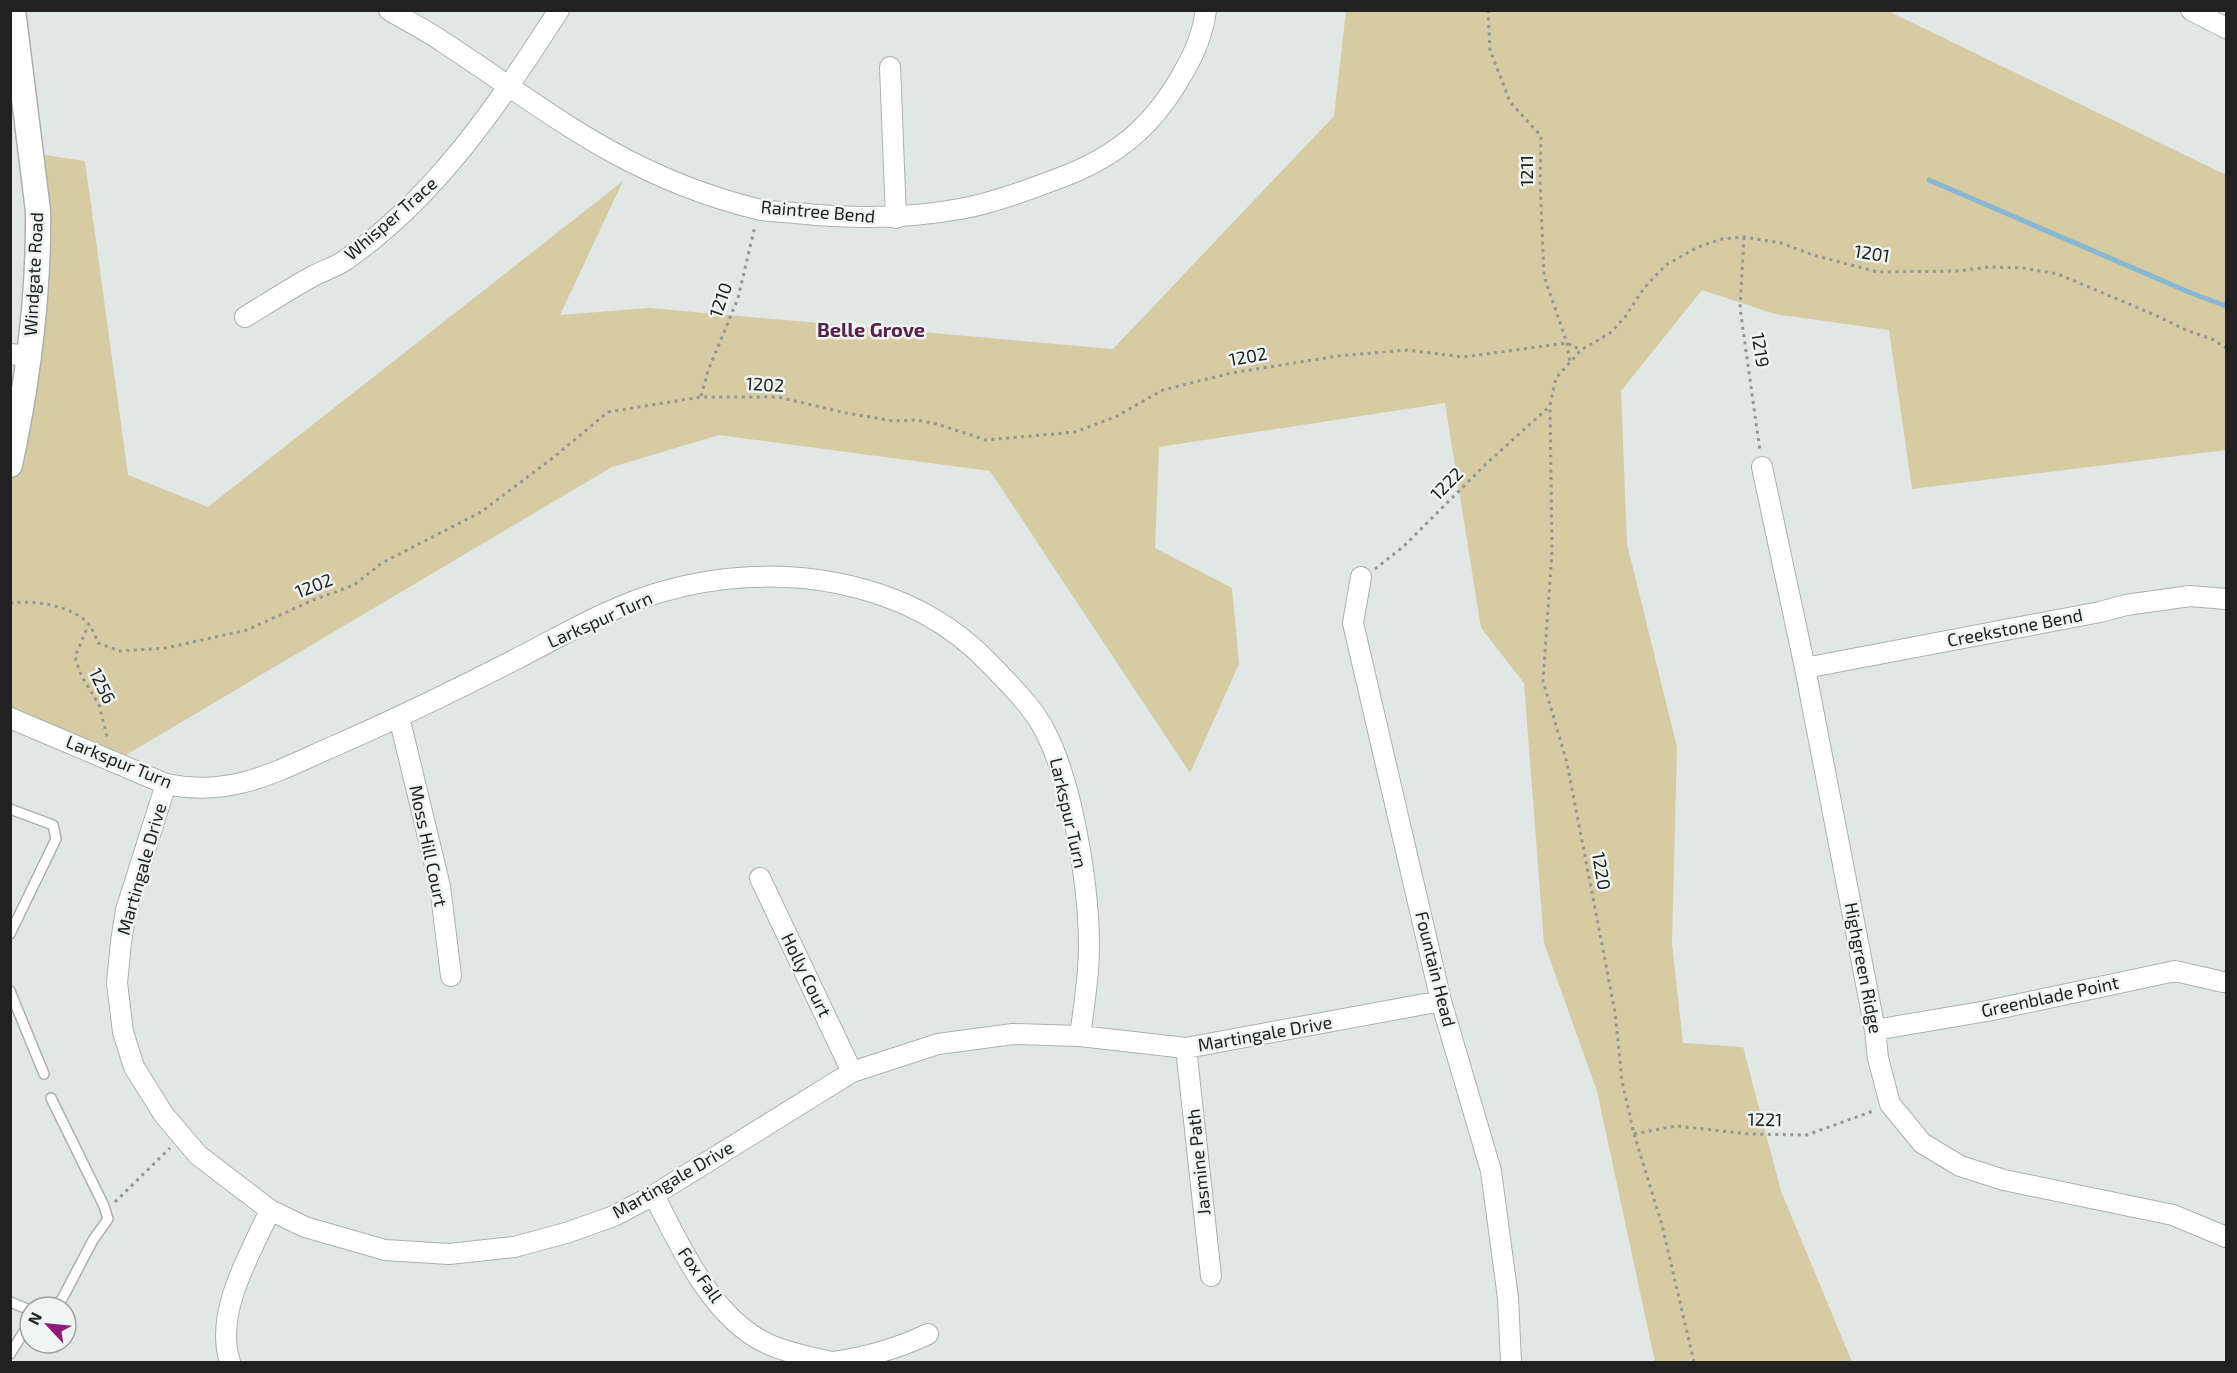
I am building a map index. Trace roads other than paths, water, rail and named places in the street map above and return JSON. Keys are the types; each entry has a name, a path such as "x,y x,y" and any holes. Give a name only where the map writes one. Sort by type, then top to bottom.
{"street":[{"name":"Windgate Road","path":"10,465 20,355 38,266 39,211 13,10"},
{"name":"Raintree Bend","path":"389,10 442,41 509,88 614,153 699,191 759,209 829,217 896,218 961,209 1016,195 1068,175 1113,151 1138,133 1161,109 1190,62 1204,31 1206,10"},
{"name":"Whisper Trace","path":"245,317 289,290 343,262 378,233 451,164 509,88 559,10"},
{"path":"2191,10 2226,28"},
{"path":"890,68 896,218"},
{"name":"Highgreen Ridge","path":"1762,467 1805,668 1875,1030 1878,1058 1890,1104 1922,1143 1960,1166 2004,1180 2173,1215 2226,1237"},
{"name":"Larkspur Turn","path":"10,718 166,784 214,788 244,784 399,717 587,623 639,600 669,590 744,576 808,578 849,585 891,598 921,612 966,640 1011,687 1044,728 1070,805 1079,849 1085,898 1088,970 1080,1036"},
{"name":"Fountain Head","path":"1361,577 1353,623 1441,1001 1491,1171 1508,1298 1511,1362"},
{"name":"Creekstone Bend","path":"1805,668 2126,605 2190,597 2226,599"},
{"name":"Moss Hill Court","path":"399,717 440,886 451,976"},
{"name":"Martingale Drive","path":"166,784 126,910 117,983 123,1032 134,1067 181,1137 198,1155 270,1210 304,1227 385,1250 449,1254 514,1247 566,1233 614,1216 654,1196 852,1072 938,1044 1013,1034 1080,1036 1186,1048 1441,1001"},
{"name":"Holly Court","path":"760,878 852,1072"},
{"name":"Greenblade Point","path":"1875,1030 1987,1011 2175,971 2223,982"},
{"name":"Jasmine Path","path":"1186,1048 1211,1276"},
{"name":"Fox Fall","path":"654,1196 678,1244 710,1293 744,1329 767,1343 795,1354 832,1362 873,1356 904,1346 928,1334"},
{"path":"230,1362 226,1348 227,1316 240,1277 270,1210"}],"lane":[{"path":"10,808 53,825 56,839 10,934"},
{"path":"10,991 44,1074"},
{"path":"51,1098 108,1219 93,1240 65,1295"},
{"path":"10,1354 18,1341"}],"waterway":[{"path":"1929,180 2226,306"}],"district":[{"name":"Belle Grove","path":"871,330"}]}
